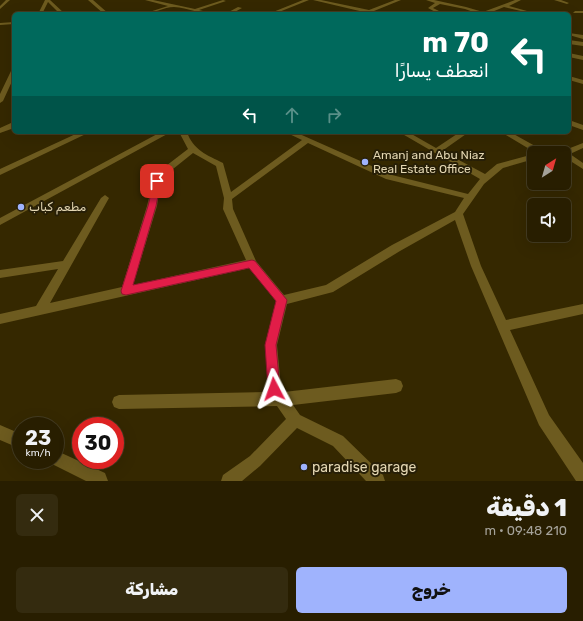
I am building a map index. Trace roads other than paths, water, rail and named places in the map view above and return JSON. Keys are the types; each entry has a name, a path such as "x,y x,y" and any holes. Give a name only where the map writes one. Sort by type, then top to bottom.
{"street":[{"path":"0,8 8,0"},
{"path":"41,12 47,0 61,12"},
{"path":"90,0 105,12"},
{"path":"147,0 202,12"},
{"path":"163,3 174,0"},
{"path":"275,12 307,0"},
{"path":"317,0 325,0"},
{"path":"317,0 368,12 399,0"},
{"path":"428,0 466,8 477,12"},
{"path":"488,12 519,0"},
{"path":"556,0 567,3"},
{"path":"195,10 224,1"},
{"path":"438,3 430,8 439,12"},
{"path":"506,4 525,11"},
{"path":"152,12 171,6"},
{"path":"231,12 240,8"},
{"path":"575,12 583,12"},
{"path":"0,24 12,23"},
{"path":"571,34 583,37"},
{"path":"571,42 583,44"},
{"path":"571,55 583,58"},
{"path":"0,101 12,75"},
{"path":"571,79 583,82"},
{"path":"571,123 583,128"},
{"path":"0,131 12,126"},
{"path":"0,172 82,134"},
{"path":"0,222 163,134"},
{"path":"184,134 186,143 192,150 220,165 228,198 228,209 252,263 282,300"},
{"path":"294,134 389,177 470,197"},
{"path":"406,134 485,178"},
{"path":"436,151 462,134"},
{"path":"509,134 530,146"},
{"path":"228,198 307,140"},
{"path":"571,151 583,146"},
{"path":"126,291 152,206 157,181 165,171 192,150"},
{"path":"282,300 328,289 396,248 458,214 485,178 500,166 527,158"},
{"path":"571,158 583,167"},
{"path":"40,310 105,198"},
{"path":"458,214 476,266 544,420 583,477"},
{"path":"0,319 252,263"},
{"path":"0,274 67,264"},
{"path":"282,300 271,345 274,389 295,420 338,441 377,481"},
{"path":"503,326 583,309"},
{"path":"119,402 281,399 396,386"},
{"path":"229,481 255,461 295,420"},
{"path":"0,432 12,438"},
{"path":"64,462 99,479 100,481"}],"place":[{"name":"Amanj and Abu Niaz Real Estate Office","path":"365,162"},
{"name":"مطعم كباب","path":"21,207"},
{"name":"paradise garage","path":"304,467"}]}
